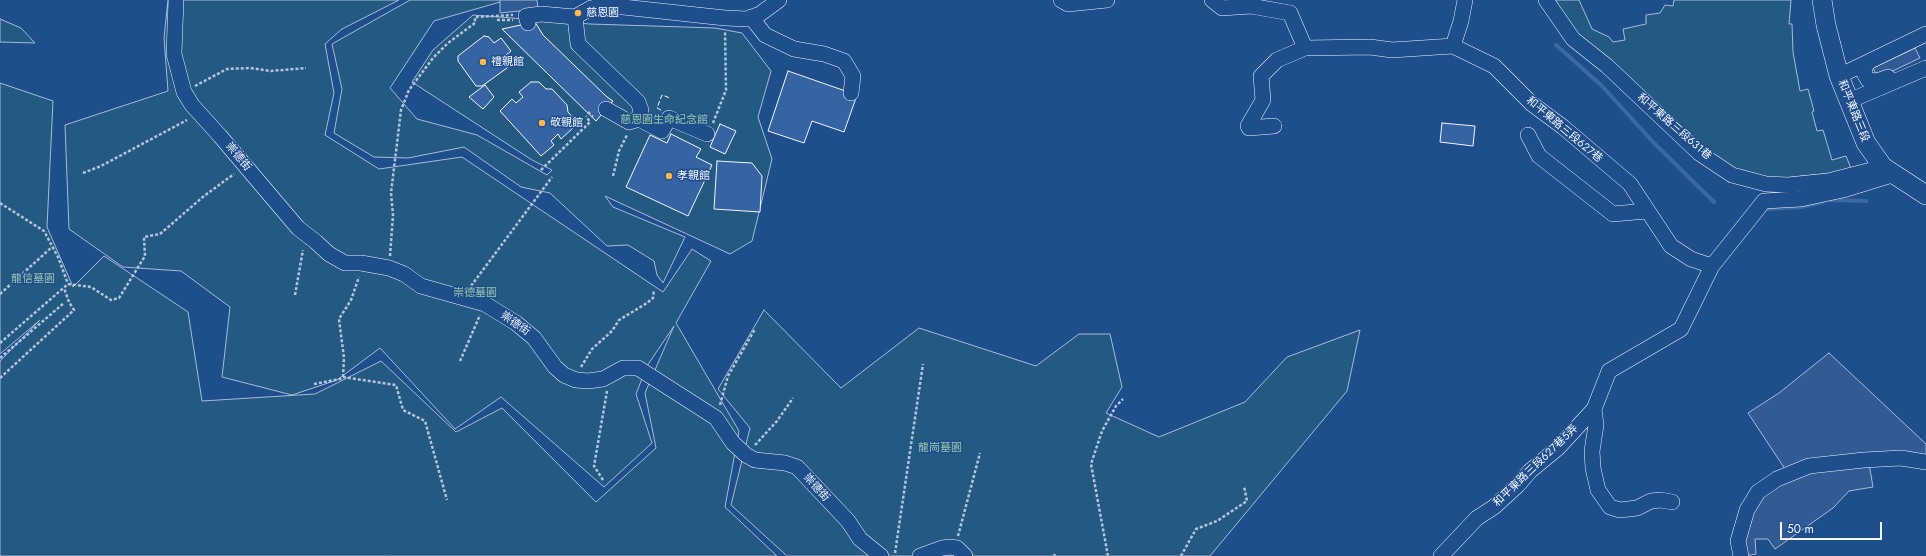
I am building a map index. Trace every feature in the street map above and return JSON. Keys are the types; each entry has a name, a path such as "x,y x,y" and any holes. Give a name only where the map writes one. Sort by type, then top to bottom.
{"main road":[{"name":"和平東路三段","path":"1822,0 1826,25 1839,76 1866,143 1889,170 1926,194"}],"street":[{"name":"崇德街","path":"176,0 174,54 184,92 192,105 246,165 306,236 316,242 329,254 345,263 361,263 389,268 404,274 421,286 485,304 516,323 534,338 555,367 564,375 576,380 588,381 603,379 623,368 638,368 716,418 733,443 746,455 755,460 785,463 797,467 848,522 860,539 881,556"},
{"path":"520,19 526,16 541,14 575,17 590,8 606,3 725,18 747,19 760,14 779,0"},
{"path":"1062,0 1068,4 1107,0"},
{"path":"1212,0 1222,8 1251,6 1290,13 1305,48"},
{"path":"1453,46 1461,21 1465,0"},
{"name":"和平東路三段631巷","path":"1546,0 1573,39 1607,66 1699,153 1732,175 1766,184 1788,185 1828,181 1889,170"},
{"path":"575,17 578,44 638,102 641,110 639,119"},
{"path":"751,17 765,35 794,49 824,54 844,61 852,76 851,93"},
{"path":"1839,76 1926,34"},
{"name":"和平東路三段627巷","path":"1274,126 1249,128 1248,126 1263,100 1261,76 1277,60 1305,48 1370,47 1392,50 1453,46 1494,66 1532,104 1630,184 1671,246 1691,259 1712,266"},
{"path":"1868,63 1865,67 1864,73 1868,80 1872,82 1888,77 1905,77"},
{"path":"1849,100 1926,68"},
{"path":"601,114 629,122 639,119 662,131 669,118 707,134"},
{"path":"1528,135 1539,156 1613,214 1646,210"},
{"path":"1712,266 1764,201 1808,198 1856,187 1889,170"},
{"name":"和平東路三段627巷5弄","path":"1442,556 1477,518 1494,507 1518,486 1530,471 1558,448 1594,409 1609,372 1681,329 1712,266"},
{"path":"1594,409 1596,425 1592,450 1593,468 1598,490 1610,507 1625,509 1637,508 1651,501 1661,500 1672,502"},
{"path":"1741,556 1738,541 1747,510 1758,492 1777,479 1808,466 1901,458 1926,462"},
{"path":"920,556 942,548 950,547 957,548 965,556"}],"path":[{"path":"390,255 393,215 391,193 401,110 409,90 433,58 448,43 475,23 475,17 520,19"},
{"path":"707,134 726,90 725,18"},
{"path":"497,20 520,19"},
{"path":"184,92 227,69 250,68 271,71 306,68"},
{"path":"588,112 601,114"},
{"path":"82,173 107,163 199,113"},
{"path":"540,170 590,122 586,116"},
{"path":"613,176 619,151 628,134"},
{"path":"68,284 91,287 111,300 119,298 145,256 144,237 160,234 204,196 246,165"},
{"path":"462,297 552,177"},
{"path":"0,203 44,231 58,257 68,284"},
{"path":"294,295 306,236"},
{"path":"0,294 52,247"},
{"path":"343,377 344,358 339,319 351,300 361,274 361,263"},
{"path":"0,343 68,284"},
{"path":"0,378 74,310 69,302 64,288"},
{"path":"576,380 578,372 592,349 612,331 618,320 653,298 654,290"},
{"path":"0,358 64,302"},
{"path":"460,360 485,304"},
{"path":"716,418 728,376 755,329"},
{"path":"895,556 923,364"},
{"path":"314,384 340,379 343,377 396,385 403,410 425,421 446,500"},
{"path":"603,379 607,390 594,466 603,480"},
{"path":"746,455 778,420 793,398"},
{"path":"1108,556 1091,464 1102,431 1116,406 1123,399"},
{"path":"958,534 980,453"},
{"path":"1181,556 1196,529 1217,521 1247,501 1244,486"}],"green space":[{"path":"168,0 399,0 342,29 325,44 334,93 325,135 379,169 462,157 663,292 692,249 711,261 676,323 739,431 725,507 777,556 0,556 0,361 40,320 0,354 0,83 53,101 47,227 73,287 104,256 188,312 202,401 315,394 381,361 456,432 502,408 596,502 656,448 645,393 674,326 647,366 636,394 652,443 604,487 501,397 455,429 380,348 337,380 292,395 222,377 230,307 181,271 123,267 69,229 65,125 168,91 164,38"},
{"name":"慈恩園生命紀念館","path":"410,0 507,0 434,21 390,88 417,119 477,135 547,175 552,170 532,160 412,82 433,50 473,15 590,24 715,28 742,33 771,71 758,117 772,159 752,241 730,254 605,196 613,207 685,237 663,283 657,275 654,261 628,245 607,246 550,193 521,187 464,147 408,158 374,157 334,133 342,89 332,44"},
{"path":"1552,0 1579,0 1592,29 1609,37 1613,42 1625,40 1623,29 1646,24 1646,15 1660,13 1665,5 1673,6 1674,0 1791,0 1789,24 1792,24 1793,52 1800,91 1808,89 1814,111 1812,112 1817,131 1823,130 1832,160 1846,156 1852,171 1775,179 1733,169 1711,154 1577,36"},
{"path":"0,19 21,28 35,43 0,42"},
{"name":"龍崗墓園","path":"764,310 841,388 919,328 1036,366 1079,334 1110,334 1122,387 1106,413 1159,437 1245,402 1287,357 1360,330 1347,391 1210,556 787,556 731,505 750,428 718,389"}],"shaded area":[{"path":"500,0 537,0 538,9 500,13"},
{"path":"1915,48 1920,58 1878,78 1873,68"},
{"path":"1829,353 1926,444 1926,458 1785,469 1748,413 1779,393"},
{"path":"1869,463 1873,487 1849,491 1833,508 1775,549 1768,539 1755,539 1756,554 1745,556 1742,544 1752,509 1776,485 1816,469"}],"building":[{"path":"535,22 543,35 607,97 613,101 596,121 502,29"},
{"name":"禮親館","path":"484,36 489,37 494,43 501,38 511,51 504,57 509,63 507,68 482,86 476,86 458,61 458,56"},
{"path":"788,71 857,95 844,132 812,121 804,143 768,131"},
{"name":"敬親館","path":"531,82 539,82 546,89 552,89 567,105 568,112 574,119 574,127 561,139 558,134 551,141 554,145 541,156 500,111 512,99 516,103 523,97 519,92"},
{"path":"485,85 494,97 483,109 469,97"},
{"path":"1442,123 1475,126 1473,146 1440,142"},
{"path":"720,124 736,131 725,154 710,147"},
{"name":"孝親館","path":"671,134 701,149 696,157 712,165 688,216 626,187 650,135 667,143"},
{"path":"717,161 752,163 762,176 760,212 714,209"}],"waterway":[{"path":"1556,45 1601,85 1654,143 1714,202"},
{"path":"1829,200 1866,201"},
{"path":"1768,209 1802,207 1823,202"}],"fence":[{"path":"661,110 657,108 662,95 670,98"}],"place":[{"name":"慈恩園","path":"578,13"},
{"name":"禮親館","path":"483,62"},
{"name":"敬親館","path":"542,123"},
{"name":"孝親館","path":"669,176"}],"park label":[{"name":"龍信墓園","path":"33,279"},
{"name":"崇德墓園","path":"475,293"}]}
